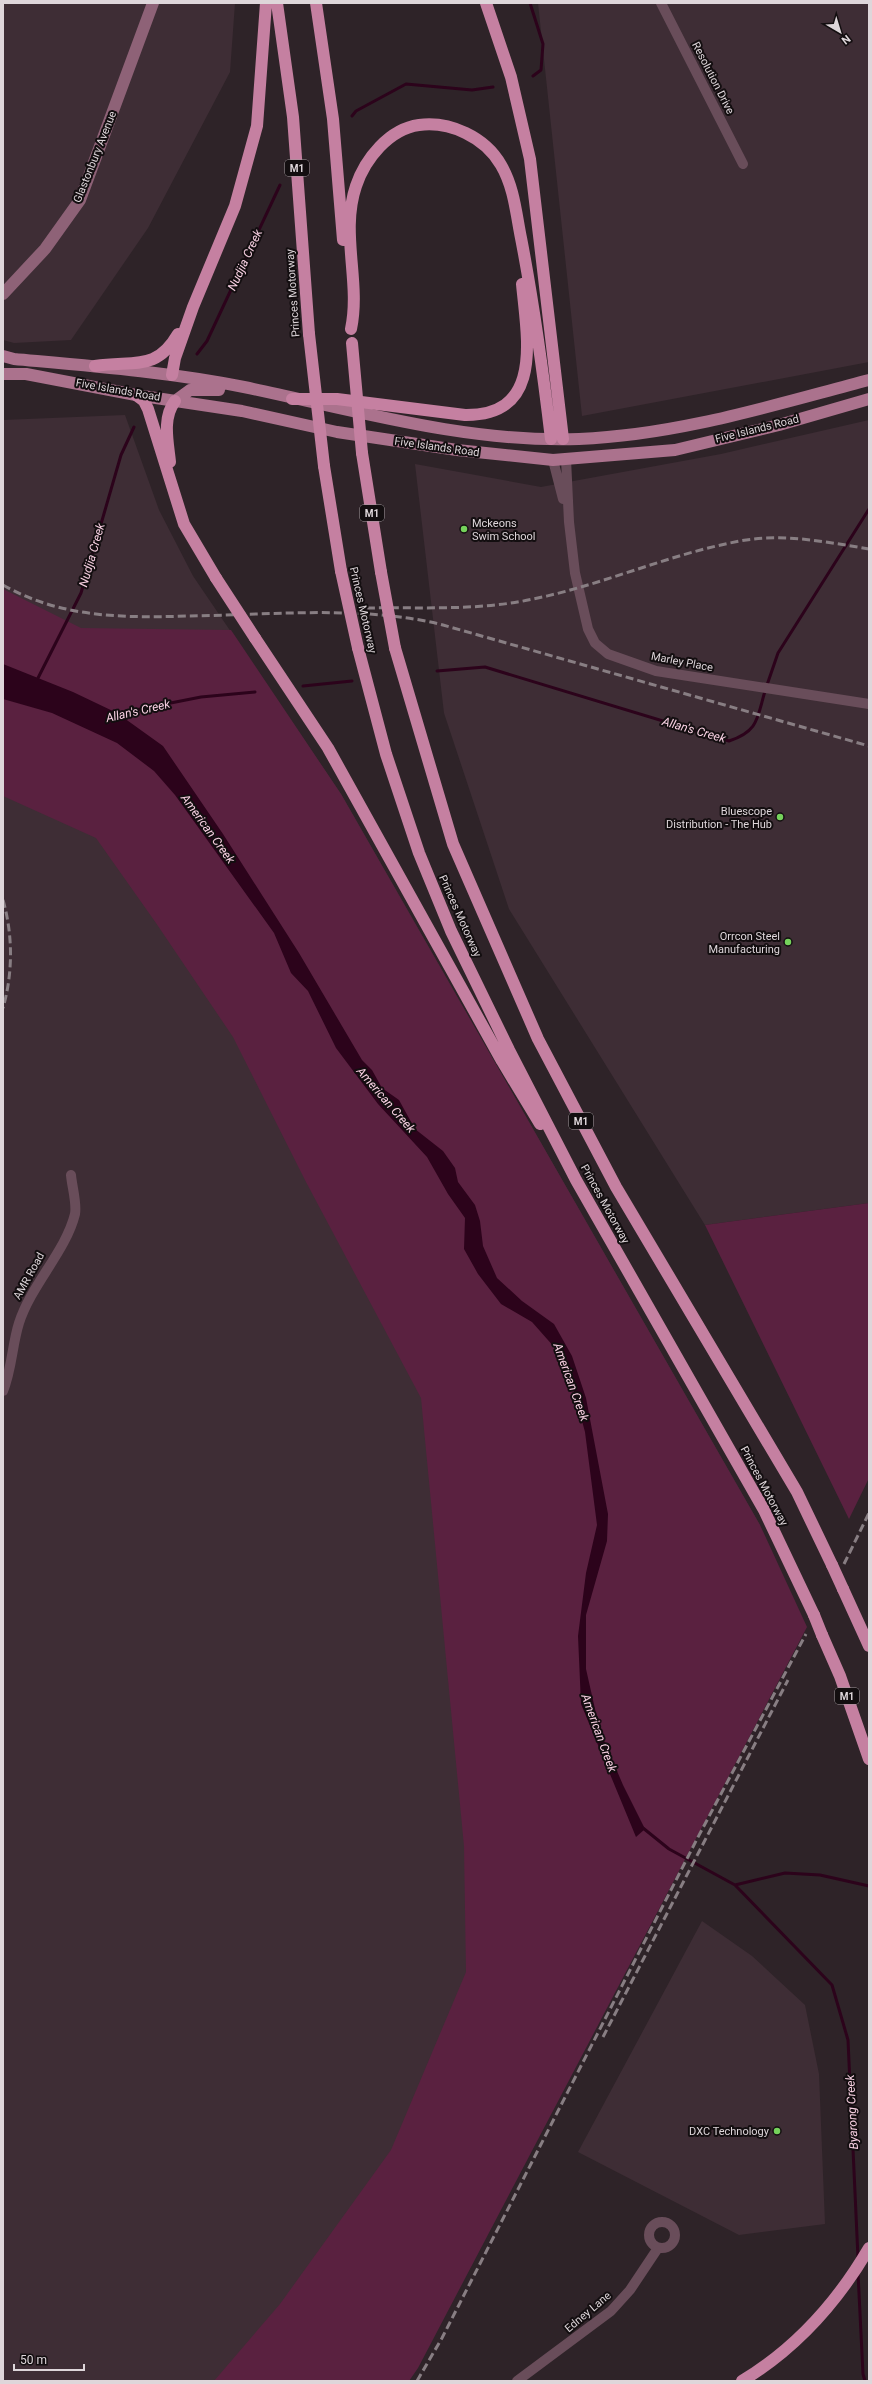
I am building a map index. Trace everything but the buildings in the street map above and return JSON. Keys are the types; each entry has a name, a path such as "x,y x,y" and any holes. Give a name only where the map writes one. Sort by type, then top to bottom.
{"highway":[{"path":"172,375 175,358 193,307 235,206 257,126 266,3"},
{"name":"Princes Motorway","path":"277,3 293,117 309,334 324,466 341,571 358,648 386,754 422,860 451,931 508,1050 576,1180 764,1510 814,1615 840,1676 869,1759"},
{"name":"Princes Motorway","path":"316,3 333,119 350,329 362,453 381,572 395,648 453,844 538,1039 616,1187 797,1492 869,1646"},
{"path":"486,3 511,77 530,158 557,439"},
{"path":"350,329 354,312 349,233 356,186 368,159 383,142 400,132 418,125 441,125 462,131 476,138 500,163 509,180 557,439"},
{"path":"292,399 337,399 465,415 482,415 504,406 522,387 525,371 526,329 522,275 524,255"},
{"path":"95,366 145,361 160,356 169,347 193,307"},
{"path":"136,395 144,401 148,409 173,493 184,524 216,578 328,748 526,1103 576,1180"},
{"path":"173,493 167,430 169,410 178,397"},
{"path":"742,2381 761,2370 798,2339 840,2291 869,2248"}],"main road":[{"name":"Glastonbury Avenue","path":"3,294 45,249 80,200 153,3"},
{"name":"Five Islands Road","path":"3,356 21,360 95,366 172,375 441,428 514,438 557,439 628,437 674,430 869,380"},
{"name":"Five Islands Road","path":"3,374 26,374 136,395 178,397 337,432 457,450 553,460 675,450 779,425 869,398"},
{"path":"172,375 178,397 199,389 264,392"},
{"path":"557,439 566,459"},
{"path":"553,460 557,439"}],"street":[{"name":"Resolution Drive","path":"661,3 743,164"},
{"name":"Marley Place","path":"566,459 569,522 578,588 588,629 595,643 608,654 656,671 869,704"},
{"name":"Marley Place","path":"553,460 569,522"},
{"name":"AMR Road","path":"3,1391 9,1375 19,1323 24,1310 68,1232 75,1213 71,1175"},
{"name":"Edney Lane","path":"517,2381 611,2311 630,2290 658,2248"}],"shaded area":[{"path":"3,3 235,3 230,72 148,228 71,340 14,343 3,340"},
{"path":"538,3 869,3 869,362 582,416"},
{"path":"125,415 159,510 193,576 341,794 760,1525 409,2381 3,2381 3,420"},
{"path":"869,420 869,1203 705,1225 509,909 444,713 415,464 541,487 721,454"},
{"path":"3,589 81,628 231,630 341,794 760,1525 807,1627 418,2368 409,2381 214,2381 280,2304 391,2150 466,1972 464,1846 421,1398 306,1182 233,1037 156,923 96,838 3,796"},
{"path":"869,1203 869,1478 849,1519 705,1225"},
{"path":"702,1921 752,1956 805,2005 819,2074 825,2224 739,2235 578,2152"}],"water":[{"path":"3,664 73,692 117,713 163,746 223,834 299,953 362,1060 372,1070 382,1088 399,1100 415,1129 443,1151 455,1168 458,1182 475,1205 480,1221 483,1246 497,1278 522,1301 554,1324 572,1356 586,1398 608,1514 607,1541 586,1615 586,1669 600,1731 623,1785 645,1829 636,1837 581,1704 578,1636 586,1573 597,1525 585,1432 573,1388 555,1348 532,1322 501,1304 478,1274 464,1249 465,1218 448,1194 427,1157 378,1104 336,1048 308,991 291,973 274,933 175,795 154,771 117,743 52,713 3,699"}],"waterway":[{"name":"Nudjia Creek","path":"530,3 543,44 541,70 533,76"},
{"name":"Nudjia Creek","path":"352,116 356,111 406,84 472,90 493,87"},
{"name":"Nudjia Creek","path":"197,354 207,341 280,185"},
{"name":"Nudjia Creek","path":"38,678 81,593 121,455 134,427"},
{"name":"Allan's Creek","path":"767,685 778,653 869,509"},
{"name":"Allan's Creek","path":"437,671 485,667 729,741 746,733 751,728 758,716 765,691"},
{"name":"Allan's Creek","path":"303,686 352,681"},
{"name":"Allan's Creek","path":"115,714 201,697 255,692"},
{"name":"American Creek","path":"643,1828 669,1849 735,1885 785,1873 820,1875 869,1886"},
{"name":"Byarong Creek","path":"735,1885 832,1985 848,2040 858,2258"},
{"name":"Byarong Creek","path":"858,2273 863,2374 865,2381"}],"railway":[{"path":"367,608 450,608 513,603 585,586 662,561 714,547 756,539 805,539 869,549"},
{"path":"3,585 25,596 47,604 70,610 116,616 164,617 284,613 349,613 413,619 443,625 869,746"},
{"path":"3,900 9,927 10,940 9,981 3,1008"},
{"path":"844,1564 869,1513"},
{"path":"417,2381 442,2338 697,1839 806,1634"},
{"path":"603,2037 788,1680"}],"place":[{"name":"Mckeons Swim School","path":"464,529"},
{"name":"Bluescope Distribution - The Hub","path":"780,817"},
{"name":"Orrcon Steel Manufacturing","path":"788,942"},
{"name":"DXC Technology","path":"777,2131"}]}
